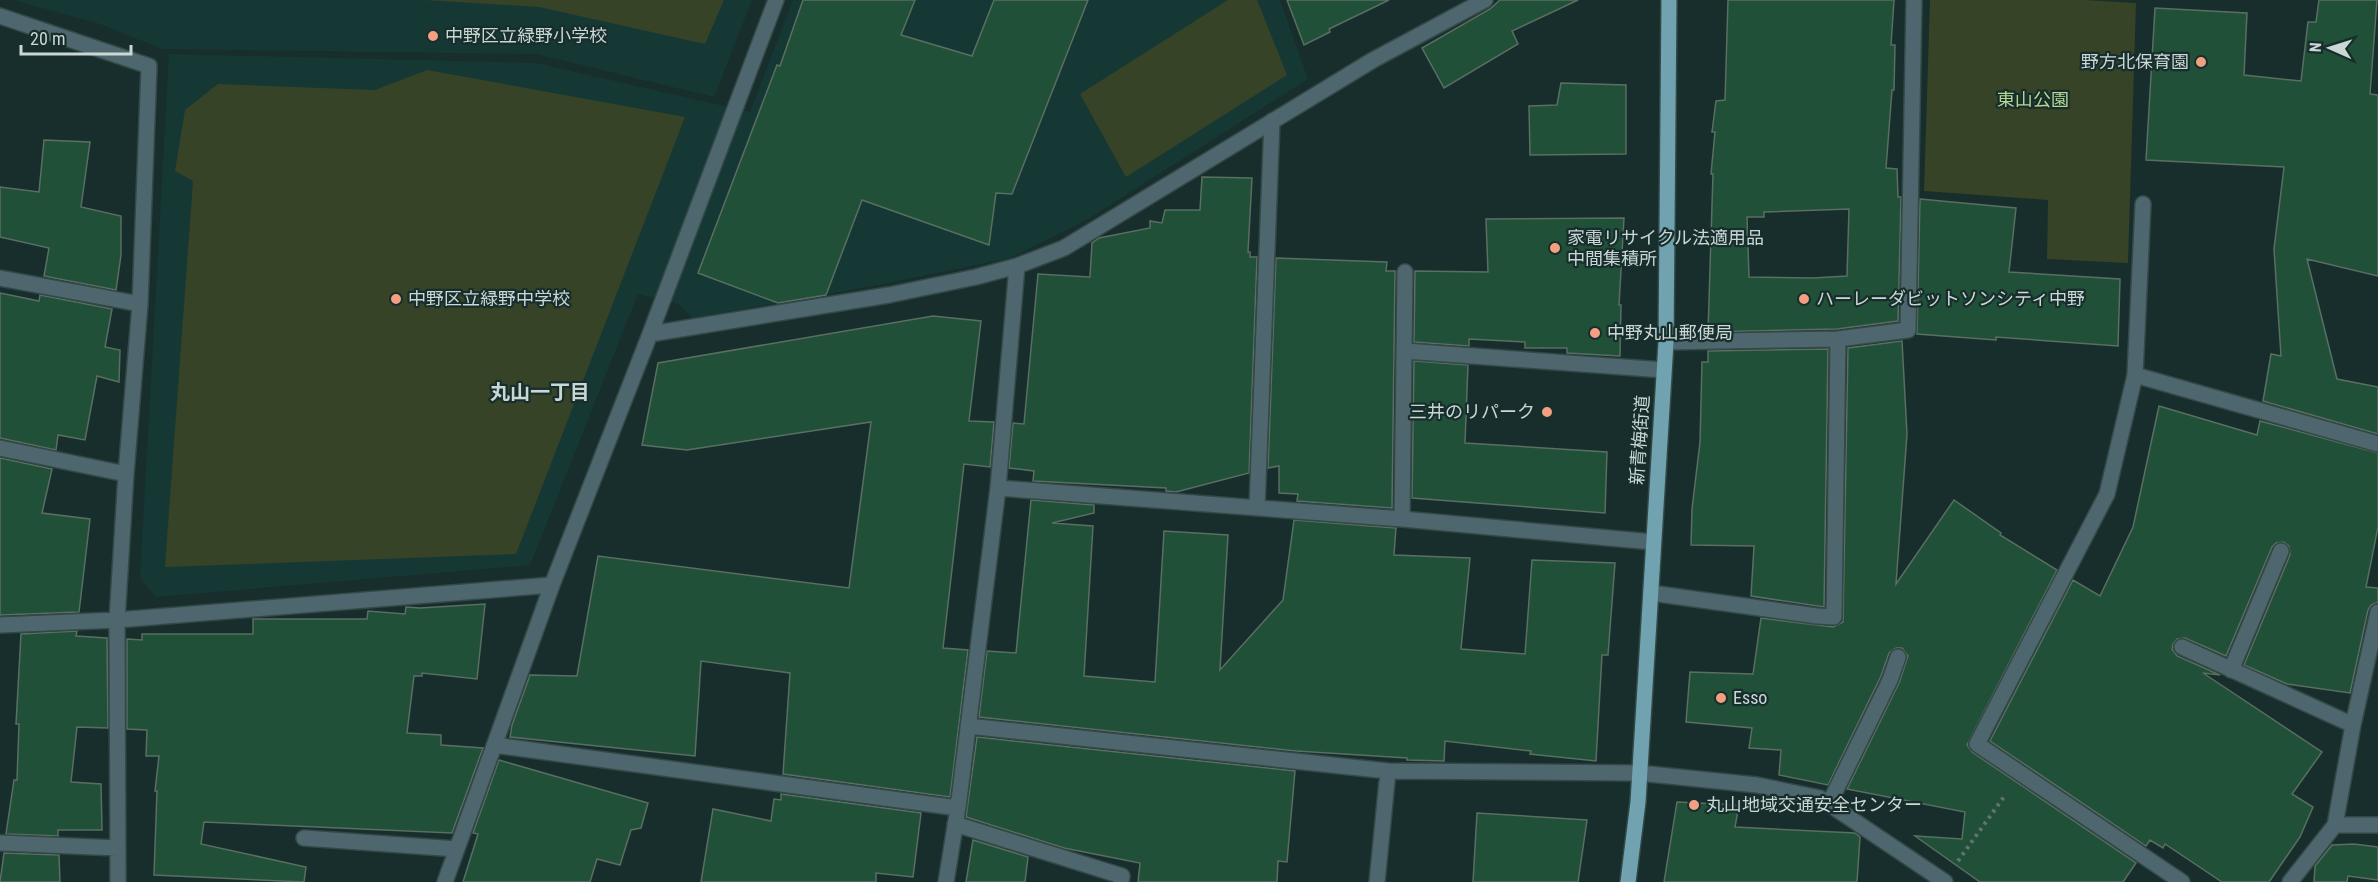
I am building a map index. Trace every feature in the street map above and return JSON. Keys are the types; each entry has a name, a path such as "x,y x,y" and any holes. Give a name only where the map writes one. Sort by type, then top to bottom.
{"main road":[{"name":"新青梅街道","path":"1628,882 1638,802 1666,342 1669,0"}],"street":[{"path":"445,882 552,585 776,0"},
{"path":"650,334 889,295 976,277 1017,266 1064,248 1373,60 1485,0"},
{"path":"1666,342 1838,339 1908,330 1914,0"},
{"path":"0,16 149,66 140,304 117,620 118,882"},
{"path":"1257,508 1272,121"},
{"path":"2143,204 2135,375 2107,494 1977,744 2182,882"},
{"path":"946,882 956,824 998,488 1017,266"},
{"path":"1402,519 1405,272"},
{"path":"0,278 140,304"},
{"path":"1651,593 1834,617 1838,339"},
{"path":"1405,351 1664,370"},
{"path":"2135,375 2378,444"},
{"path":"0,448 126,474"},
{"path":"998,488 1402,519 1653,542"},
{"path":"2230,670 2281,552"},
{"path":"0,625 117,620 552,585"},
{"path":"2290,882 2335,825 2353,725 2378,612"},
{"path":"2181,647 2353,725"},
{"path":"1829,804 1890,680 1898,657"},
{"path":"968,726 1388,771 1639,773 1757,785 1820,798 1944,881"},
{"path":"494,745 958,808"},
{"path":"1377,882 1388,771"},
{"path":"956,824 1122,876 1120,882"},
{"path":"2335,825 2378,825"},
{"path":"304,838 457,849"},
{"path":"0,843 118,848"}],"path":[{"path":"1944,881 2020,773"}],"shaded area":[{"name":"中野区立緑野小学校","path":"13,0 752,0 714,97 536,54 162,49 97,23"},
{"name":"中野区立緑野中学校","path":"793,0 1280,0 1308,79 1088,219 1010,258 883,284 693,318 678,304 638,294 530,565 156,597 140,578 169,54 536,63 750,112"}],"green space":[{"path":"425,0 724,0 705,44 539,7"},
{"path":"1228,0 1257,0 1287,75 1126,177 1080,94"},
{"name":"東山公園","path":"1930,0 2085,0 2136,3 2128,263 2047,259 2048,200 1924,191"},
{"path":"427,70 685,117 516,554 165,567 193,181 175,171 185,110 218,84 375,90"}],"building":[{"path":"803,0 915,0 901,35 972,56 994,0 1088,0 1012,194 996,193 989,245 862,200 826,295 778,303 698,273 777,65 780,66"},
{"path":"1287,0 1389,0 1329,29 1330,32 1304,45"},
{"path":"1500,0 1578,0 1512,31 1518,44 1444,88 1422,48 1490,9"},
{"path":"1728,0 1894,0 1891,45 1895,45 1894,90 1892,90 1886,168 1897,169 1898,197 1901,197 1898,321 1837,329 1708,332 1713,174 1711,174 1715,132 1712,132 1716,101 1725,100","holes":["1849,209 1847,276 1749,277 1747,217 1764,217 1764,212"]},
{"path":"2319,0 2377,0 2370,94 2378,95 2378,276 2307,259 2337,379 2378,387 2378,434 2263,401 2271,354 2281,356 2274,249 2284,167 2146,160 2155,8 2247,13 2244,75 2301,81 2308,22 2316,22"},
{"path":"1561,83 1626,85 1626,154 1530,155 1529,106 1557,105"},
{"path":"44,140 90,142 81,207 121,216 121,255 116,290 44,276 49,248 0,237 0,187 39,192"},
{"path":"1202,177 1252,178 1248,252 1250,252 1250,257 1257,257 1249,473 1176,492 1166,491 1166,488 1033,481 1034,471 1009,468 1013,423 1024,424 1038,274 1090,277 1092,243 1099,238 1150,228 1150,221 1162,223 1165,210 1200,210"},
{"path":"1920,199 2016,208 2009,272 2120,279 2118,346 1917,334"},
{"path":"1624,218 1619,305 1621,305 1620,356 1567,353 1567,348 1525,348 1525,342 1469,339 1469,346 1414,342 1415,271 1488,272 1486,219"},
{"path":"1276,258 1387,262 1386,271 1395,271 1392,508 1297,501 1298,494 1279,493 1279,466 1268,468"},
{"path":"0,293 39,301 40,295 112,309 105,347 120,350 119,382 97,376 85,440 58,435 56,450 0,438"},
{"path":"933,316 981,321 969,421 994,422 990,467 964,464 943,648 968,650 950,797 783,774 790,673 701,661 695,756 510,737 530,675 577,676 598,556 849,588 871,422 687,450 642,445 658,363"},
{"path":"1902,341 1907,434 1896,584 1954,500 2001,533 2000,535 2057,570 1967,745 1972,752 2136,863 2123,882 1980,882 1915,836 1962,839 1965,812 1847,789 1899,683 1908,656 1902,648 1896,648 1889,653 1881,676 1828,785 1779,775 1781,750 1749,748 1752,728 1686,722 1690,672 1753,674 1761,618 1833,627 1843,622 1848,348"},
{"path":"1828,349 1824,607 1751,596 1754,546 1691,545 1692,509 1700,442 1702,362 1708,362 1708,351"},
{"path":"1414,361 1468,365 1465,443 1607,452 1605,513 1412,498"},
{"path":"2159,406 2257,435 2260,421 2378,453 2378,527 2366,587 2378,588 2378,602 2371,605 2368,610 2350,693 2287,684 2244,665 2290,555 2289,546 2284,542 2276,543 2272,547 2226,656 2185,638 2177,639 2173,644 2172,649 2177,656 2220,675 2203,673 2322,752 2292,794 2313,807 2300,837 2269,882 2222,882 2165,844 2163,848 2150,840 2146,846 1990,741 2073,580 2100,596 2133,527"},
{"path":"0,458 52,469 42,513 90,519 79,612 0,615"},
{"path":"1031,500 1094,505 1094,513 1052,523 1093,526 1084,676 1155,682 1164,531 1228,535 1220,670 1283,600 1294,520 1396,528 1394,555 1470,558 1461,649 1525,654 1532,560 1615,563 1608,655 1602,655 1596,761 1445,741 1444,761 1407,760 1407,758 1296,751 979,717 987,651 1016,653"},
{"path":"485,604 477,679 422,673 422,676 414,676 407,733 441,735 441,745 483,748 452,833 204,822 201,844 306,867 304,882 154,875 157,791 155,791 159,756 146,756 147,730 127,729 127,639 142,640 142,634 253,634 253,619 367,619 368,611 405,614 406,607"},
{"path":"77,631 76,636 107,638 108,728 77,727 71,782 101,784 102,830 58,830 58,836 6,834 14,780 17,780 19,724 16,724 21,634"},
{"path":"977,737 1295,771 1287,862 1278,861 1277,882 1138,882 1140,863 1064,848 966,817"},
{"path":"499,760 648,803 641,828 631,830 620,865 597,859 590,882 463,882 478,834 473,833"},
{"path":"781,794 921,813 913,877 876,873 876,882 701,882 713,809 771,821 774,799 781,800"},
{"path":"1677,802 1739,805 1735,827 1855,833 1860,837 1857,882 1664,882"},
{"path":"1477,813 1587,820 1578,882 1473,882"},
{"path":"973,840 1028,857 1025,882 966,882"},
{"path":"2354,844 2378,847 2378,880 2348,876 2347,882 2314,882 2315,866 2332,845"},
{"path":"4,853 59,855 60,882 0,882"}],"place":[{"name":"中野区立緑野小学校","path":"433,36"},
{"name":"野方北保育園","path":"2201,62"},
{"name":"家電リサイクル法適用品 中間集積所","path":"1555,248"},
{"name":"中野区立緑野中学校","path":"396,299"},
{"name":"ハーレーダビットソンシティ中野","path":"1804,299"},
{"name":"中野丸山郵便局","path":"1595,333"},
{"name":"三井のリパーク","path":"1547,412"},
{"name":"Esso","path":"1721,698"},
{"name":"丸山地域交通安全センター","path":"1694,805"}],"district":[{"name":"丸山一丁目","path":"540,392"}]}
